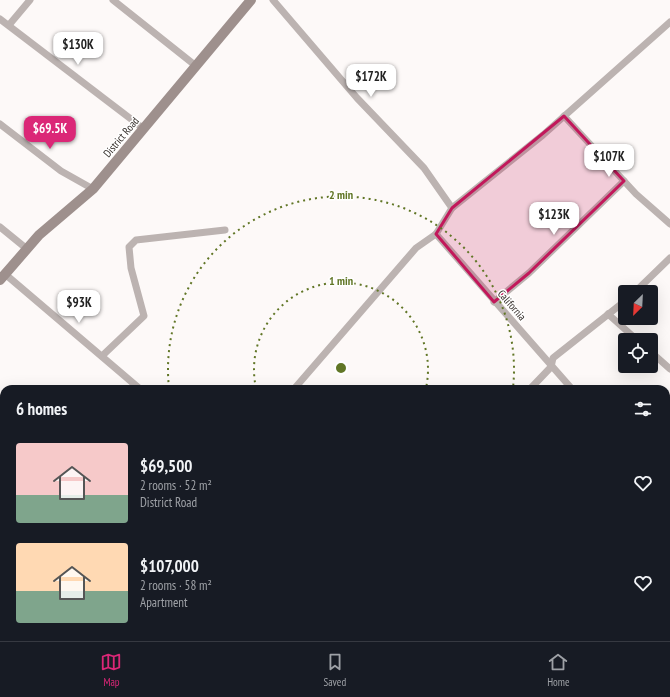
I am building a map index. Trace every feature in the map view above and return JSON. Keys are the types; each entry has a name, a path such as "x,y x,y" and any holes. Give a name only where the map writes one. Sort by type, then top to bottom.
{"street":[{"path":"9,26 30,0"},
{"path":"113,0 196,66"},
{"name":"District Road","path":"3,277 39,235 92,189 144,129 250,0"},
{"path":"273,0 357,98 424,168 452,208"},
{"path":"0,19 144,129"},
{"path":"297,385 416,248 436,234 452,208 564,116 670,22"},
{"path":"564,116 624,181 670,224"},
{"path":"0,124 61,171 92,189"},
{"path":"494,302 529,273 624,181"},
{"path":"0,227 27,249"},
{"path":"102,356 144,316 131,268 129,247 136,240 224,230"},
{"name":"California","path":"436,234 568,385"},
{"path":"641,285 670,258"},
{"path":"3,277 102,356 135,385"},
{"path":"534,385 551,367 553,358 618,306"},
{"path":"608,314 629,333"},
{"path":"658,358 670,369"}],"highlighted area":[{"path":"564,116 624,181 529,273 494,302 436,234 452,208"}]}
